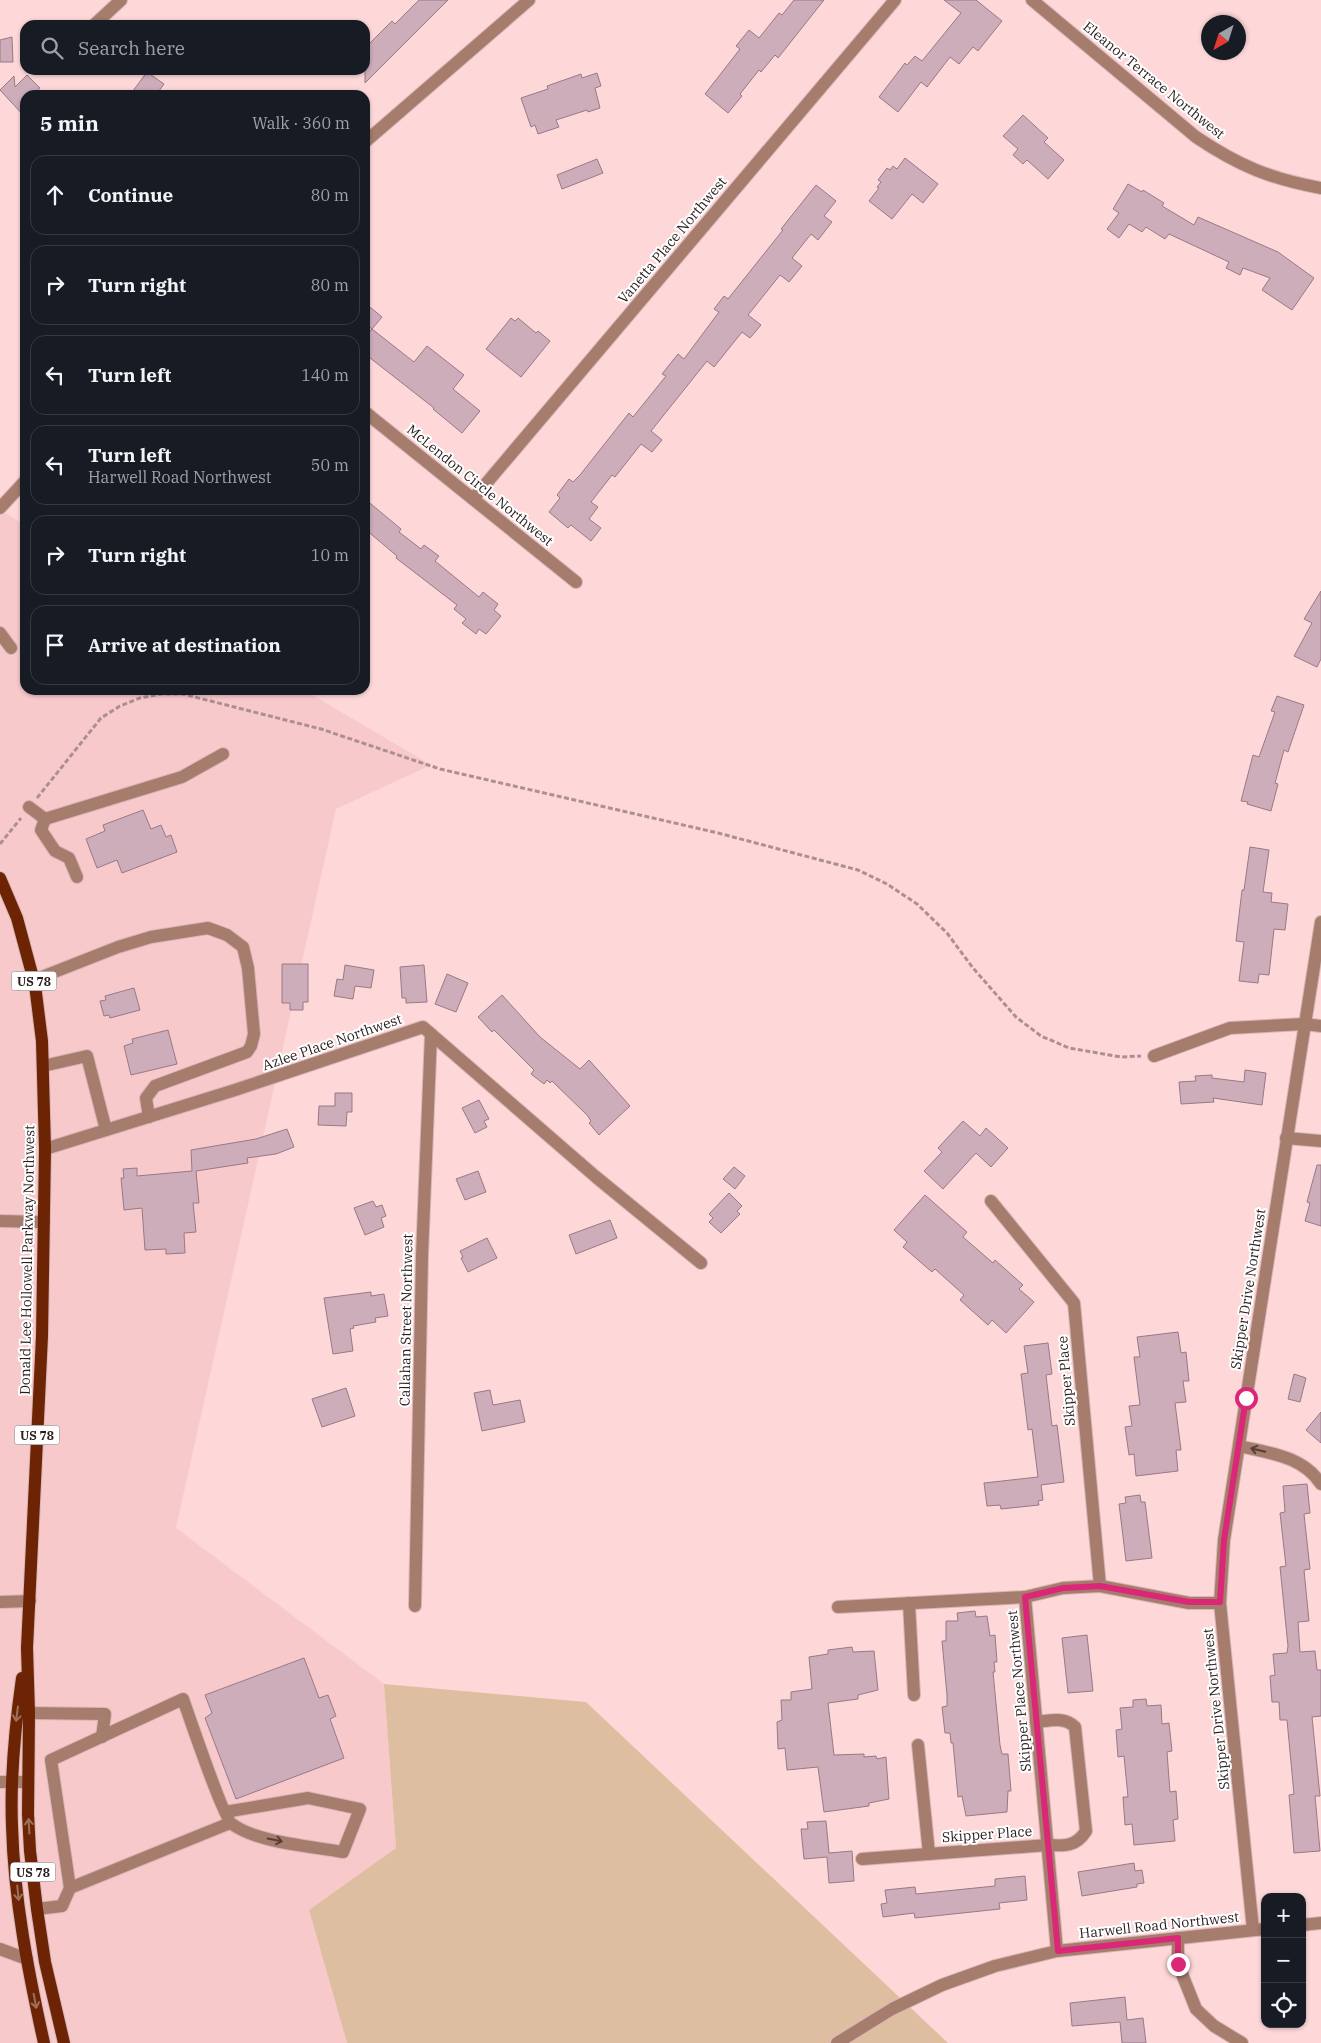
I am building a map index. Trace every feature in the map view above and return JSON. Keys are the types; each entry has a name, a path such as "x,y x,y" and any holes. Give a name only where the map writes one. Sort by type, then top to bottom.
{"main road":[{"name":"Donald Lee Hollowell Parkway Northwest","path":"0,878 17,918 34,980 42,1041 43,1066 45,1148 42,1336 30,1601 27,1648 6,1782 26,1959 44,2043"},
{"name":"Donald Lee Hollowell Parkway Northwest","path":"27,1648 30,1851 45,1962 64,2043"}],"street":[{"path":"99,20 121,0"},
{"path":"370,138 529,0"},
{"name":"Vanetta Place Northwest","path":"473,499 895,0"},
{"name":"Eleanor Terrace Northwest","path":"1032,0 1196,137 1222,154 1261,173 1286,182 1321,188"},
{"name":"McLendon Circle Northwest","path":"370,416 576,582"},
{"path":"0,508 20,486"},
{"path":"0,633 11,648"},
{"path":"45,819 182,777 223,754"},
{"path":"29,807 45,819"},
{"path":"45,819 41,830 55,850 69,858 77,877"},
{"name":"Skipper Drive Northwest","path":"1259,1930 1220,1602 1224,1540 1321,922"},
{"path":"34,980 118,947 152,937 208,928 227,935 242,947 248,968 254,1034 251,1046 247,1052 156,1086 146,1098 149,1116"},
{"path":"1154,1056 1230,1028 1304,1024 1321,1026"},
{"name":"Azlee Place Northwest","path":"45,1148 235,1090 423,1027 431,1034"},
{"path":"431,1034 596,1177 701,1263"},
{"name":"Callahan Street Northwest","path":"415,1606 422,1256 431,1034"},
{"path":"43,1066 86,1056 106,1130"},
{"path":"1286,1138 1321,1141"},
{"name":"Skipper Place","path":"991,1201 1074,1304 1100,1586"},
{"path":"0,1222 44,1222"},
{"path":"1239,1446 1276,1454 1303,1464 1321,1484"},
{"name":"Skipper Place Northwest","path":"1058,1951 1025,1597 1063,1588 1100,1586 1189,1602 1220,1602"},
{"path":"838,1607 1025,1597"},
{"path":"0,1602 30,1601"},
{"path":"908,1603 914,1695"},
{"path":"37,1909 62,1906 70,1888 52,1760 183,1699 227,1818 252,1835 343,1852 360,1809 308,1798 227,1818 70,1888"},
{"path":"29,1713 105,1714 102,1737"},
{"name":"Skipper Place","path":"862,1859 1048,1845 1066,1846 1081,1839 1086,1832 1075,1727 1070,1722 1062,1719 1036,1722"},
{"name":"Skipper Place","path":"918,1745 929,1854"},
{"path":"6,1782 28,1782"},
{"path":"1306,1925 1321,1923"},
{"name":"Harwell Road Northwest","path":"837,2043 892,2008 942,1984 995,1966 1058,1951 1259,1930"},
{"path":"1178,1938 1178,1964 1196,2009 1214,2026 1242,2043"},
{"path":"0,1949 26,1959"}],"path":[{"path":"0,844 101,718 120,706 140,698 156,695"},
{"path":"187,695 321,730 440,769 718,832 858,870 887,884 917,904 947,933 973,968 1016,1017 1041,1036 1070,1048 1096,1053 1121,1057 1154,1056"}],"shaded area":[{"path":"0,510 20,522 20,695 312,695 431,765 336,809 176,1528 384,1684 396,1848 309,1910 347,2043 0,2043"},
{"path":"384,1684 586,1702 948,2043 347,2043 309,1910 396,1848"}],"building":[{"path":"419,0 448,0 365,83 365,75 370,75 370,43 392,21 395,24"},
{"path":"794,0 824,0 778,58 775,55 761,72 759,70 728,113 705,94 740,49 736,46 749,30 759,38 779,13 782,15"},
{"path":"944,0 976,0 1002,21 978,51 973,47 959,64 950,57 927,87 921,82 898,112 879,97 905,63 907,65 915,56 922,61 961,13"},
{"path":"12,37 13,62 0,62 0,40"},
{"path":"597,73 601,86 595,88 600,108 556,120 559,127 538,134 535,125 531,127 521,98 548,89 547,86 581,74 582,78"},
{"path":"27,75 40,88 38,90 20,90 20,112 0,90 14,76 15,87"},
{"path":"145,75 151,75 164,84 160,90 134,90"},
{"path":"1023,115 1048,138 1044,142 1064,160 1048,179 1027,160 1023,164 1013,155 1018,149 1003,136"},
{"path":"905,158 938,184 923,203 912,194 892,219 869,201 879,188 877,187 881,182 878,180 887,168 890,170 893,166 897,169"},
{"path":"597,159 603,173 562,189 557,175"},
{"path":"1128,184 1142,192 1143,190 1164,203 1162,206 1194,225 1198,217 1278,252 1314,278 1292,310 1262,290 1270,278 1243,268 1240,275 1226,268 1229,262 1169,234 1165,239 1146,227 1142,232 1129,224 1119,238 1107,229 1119,213 1113,209"},
{"path":"816,185 836,201 824,216 832,222 818,240 811,234 792,258 802,266 789,282 780,275 748,315 761,325 750,338 742,332 714,367 707,361 651,431 662,440 652,452 641,444 615,477 612,475 591,502 598,507 589,519 601,528 591,541 571,525 568,528 549,512 560,498 557,495 569,479 573,482 580,475 629,413 633,417 666,376 662,374 678,354 684,359 719,312 714,309 724,296 728,299"},
{"path":"370,307 382,317 372,329 370,327"},
{"path":"511,318 515,321 518,318 536,333 538,331 550,341 521,377 486,349"},
{"path":"372,329 414,362 427,346 464,375 453,389 480,411 462,433 434,408 370,358 370,331"},
{"path":"370,503 401,529 399,532 421,549 424,545 439,556 435,561 479,597 483,592 498,604 494,610 501,616 486,634 479,629 476,634 462,623 466,619 454,609 457,605 396,558 397,556 370,533"},
{"path":"1321,591 1321,659 1317,667 1294,656 1312,623 1304,619"},
{"path":"1277,696 1304,705 1288,752 1284,750 1275,783 1278,784 1271,811 1241,801 1253,755 1259,757 1275,712 1271,711"},
{"path":"143,810 151,829 161,825 166,837 171,835 177,852 122,873 117,860 97,868 86,839 105,831 103,825"},
{"path":"1250,847 1269,850 1263,892 1272,893 1271,902 1288,904 1285,930 1274,929 1269,975 1259,974 1258,983 1239,981 1244,942 1236,941 1242,890 1244,890"},
{"path":"282,964 308,964 308,1002 303,1002 303,1010 290,1010 290,1003 282,1003"},
{"path":"345,965 374,970 371,988 355,986 353,999 334,996 337,979 343,980"},
{"path":"424,965 427,1002 406,1003 406,998 402,998 400,967"},
{"path":"447,974 468,983 456,1012 435,1004"},
{"path":"134,988 140,1010 110,1018 109,1015 104,1016 100,1001 106,1000 105,996"},
{"path":"502,995 540,1037 580,1069 589,1060 630,1106 599,1135 589,1123 591,1121 587,1115 552,1081 550,1083 547,1080 544,1084 531,1074 534,1070 494,1030 492,1032 478,1017"},
{"path":"168,1030 177,1064 131,1075 124,1046 133,1043 132,1039"},
{"path":"1245,1070 1266,1073 1262,1105 1213,1098 1214,1102 1181,1104 1179,1082 1196,1081 1195,1076 1212,1075 1212,1078 1244,1082"},
{"path":"335,1093 352,1093 352,1112 347,1112 346,1126 318,1125 319,1106 335,1106"},
{"path":"479,1100 489,1119 484,1121 487,1127 475,1133 462,1108"},
{"path":"963,1121 980,1136 986,1128 1008,1148 991,1167 976,1153 943,1189 924,1171 942,1152 938,1148"},
{"path":"287,1129 294,1147 276,1154 247,1158 248,1163 196,1171 199,1203 193,1203 196,1232 184,1233 185,1253 166,1254 166,1249 145,1250 142,1208 124,1210 121,1178 124,1178 123,1169 137,1168 137,1176 192,1171 191,1150 256,1139"},
{"path":"1317,1165 1321,1165 1321,1226 1305,1221 1310,1203 1307,1202"},
{"path":"734,1167 745,1176 735,1189 723,1179"},
{"path":"478,1171 486,1192 465,1200 456,1179"},
{"path":"729,1193 742,1206 737,1211 740,1214 721,1233 709,1222 713,1218 709,1214"},
{"path":"925,1195 967,1232 963,1237 993,1263 995,1260 1023,1285 1019,1289 1034,1302 1006,1333 992,1320 988,1325 960,1300 964,1295 935,1269 932,1272 903,1247 907,1242 894,1230"},
{"path":"373,1201 376,1207 382,1205 386,1216 381,1218 384,1227 365,1235 354,1208"},
{"path":"610,1220 617,1238 576,1254 569,1235"},
{"path":"487,1238 497,1258 468,1272 461,1258 463,1257 460,1251"},
{"path":"371,1292 371,1296 384,1294 388,1316 375,1318 376,1322 353,1326 354,1328 350,1329 353,1351 333,1354 324,1298"},
{"path":"1178,1332 1181,1353 1186,1352 1189,1381 1183,1381 1186,1402 1175,1403 1181,1450 1176,1450 1178,1471 1136,1476 1134,1454 1129,1455 1125,1427 1132,1426 1129,1406 1140,1405 1134,1357 1140,1357 1137,1337"},
{"path":"1048,1343 1052,1374 1046,1375 1052,1426 1057,1425 1064,1482 1041,1485 1043,1500 1038,1501 1039,1505 1001,1509 1000,1505 987,1506 984,1483 1038,1477 1032,1429 1028,1430 1021,1374 1028,1373 1024,1346"},
{"path":"1294,1374 1306,1378 1300,1402 1288,1399"},
{"path":"346,1388 355,1416 322,1427 312,1399"},
{"path":"490,1390 493,1405 520,1400 525,1422 482,1431 474,1393"},
{"path":"1321,1412 1321,1443 1306,1430"},
{"path":"1307,1484 1310,1513 1304,1514 1310,1569 1304,1570 1309,1621 1298,1622 1300,1652 1315,1651 1317,1670 1321,1670 1321,1716 1312,1717 1320,1796 1315,1796 1320,1851 1294,1853 1289,1795 1294,1794 1287,1720 1280,1720 1279,1702 1272,1702 1270,1676 1275,1675 1273,1654 1287,1653 1288,1646 1280,1567 1286,1566 1280,1513 1285,1512 1283,1486"},
{"path":"1140,1495 1141,1502 1145,1502 1152,1558 1126,1561 1119,1504 1126,1503 1125,1497"},
{"path":"975,1611 976,1617 987,1616 990,1636 995,1635 997,1662 994,1662 995,1672 993,1672 1000,1745 1002,1754 1008,1754 1011,1791 1008,1791 1007,1812 966,1816 962,1796 958,1797 953,1743 951,1743 950,1733 945,1733 942,1707 947,1706 947,1695 942,1641 946,1641 946,1621 958,1621 957,1613"},
{"path":"1087,1635 1093,1691 1068,1693 1062,1638"},
{"path":"852,1647 853,1652 874,1651 878,1690 858,1695 858,1699 828,1703 834,1755 864,1754 864,1757 876,1756 877,1759 886,1757 889,1799 869,1803 869,1806 824,1812 818,1767 787,1770 785,1748 778,1749 777,1722 782,1720 781,1700 791,1700 791,1692 812,1689 809,1657 828,1654 828,1650"},
{"path":"304,1658 319,1698 328,1695 336,1716 330,1719 344,1758 236,1799 205,1718 212,1713 205,1695"},
{"path":"1146,1699 1147,1706 1161,1705 1162,1724 1169,1723 1172,1751 1167,1752 1170,1792 1176,1791 1178,1819 1173,1820 1175,1841 1134,1845 1132,1824 1125,1825 1123,1797 1128,1797 1124,1756 1118,1757 1116,1730 1122,1729 1120,1708 1133,1707 1133,1700"},
{"path":"826,1821 829,1853 852,1851 854,1881 829,1883 827,1857 804,1859 801,1829 808,1829 807,1822"},
{"path":"1134,1863 1135,1871 1142,1870 1144,1883 1137,1884 1137,1887 1082,1896 1078,1872"},
{"path":"1025,1876 1027,1900 999,1903 1000,1909 915,1918 914,1913 883,1917 881,1904 887,1903 885,1890 915,1887 916,1894 995,1886 995,1879"},
{"path":"1125,1997 1127,2020 1143,2018 1146,2043 1122,2043 1120,2022 1072,2026 1070,2003"}],"route":[{"path":"1178,1964 1178,1938 1058,1951 1025,1597 1063,1588 1100,1586 1189,1602 1220,1602 1224,1540 1246,1398"}]}
